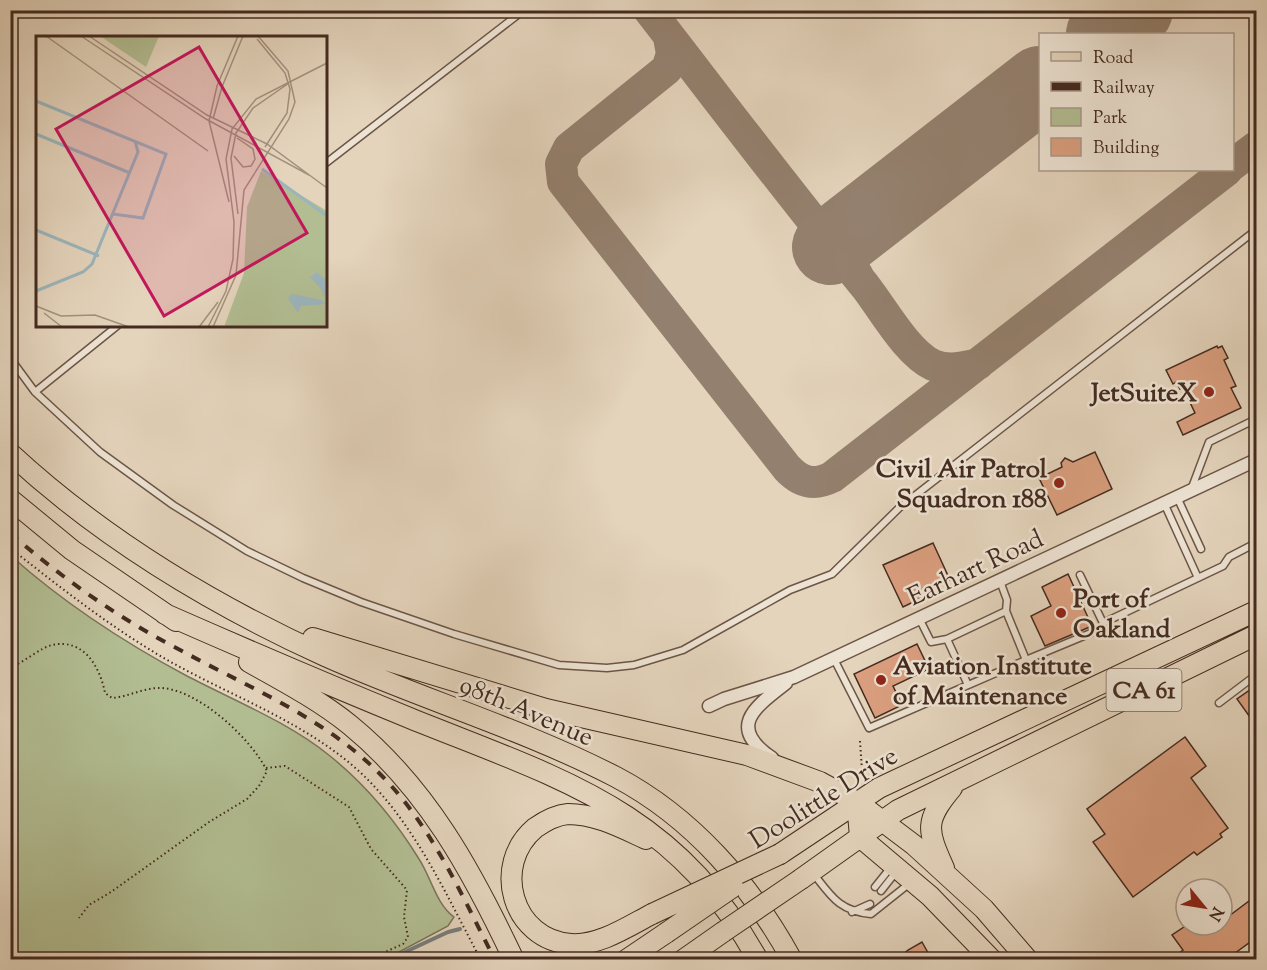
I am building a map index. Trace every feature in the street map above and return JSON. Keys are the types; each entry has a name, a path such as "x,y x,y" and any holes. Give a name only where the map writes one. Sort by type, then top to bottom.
{"main road":[{"path":"10,446 40,481"},
{"path":"10,453 40,481 128,548 184,583 275,625 326,643 546,709 747,755 788,768 857,802 883,820 984,909 1028,960"},
{"path":"10,499 72,550 165,614 314,700 379,750 431,810 485,900 514,960"},
{"name":"98th Avenue","path":"184,583 274,632 327,657 617,778 658,804 692,831 723,861 774,926 792,960"},
{"name":"Doolittle Drive","path":"626,960 857,802 952,753 1257,611"},
{"name":"98th Avenue","path":"165,614 317,680 564,781 608,802 644,826 674,851 723,902 758,960"},
{"name":"Doolittle Drive","path":"684,959 883,820 1257,635"},
{"path":"946,874 930,835 930,821 934,810 957,782"},
{"path":"857,802 860,837 902,872 992,960"},
{"path":"674,851 608,822 588,816 566,814 546,820 526,836 513,858 510,884 516,906 529,924 547,938 570,944 591,943 780,854"}],"street":[{"name":"Earhart Road","path":"709,706 794,677 1257,460"},
{"path":"788,768 759,748 750,738 747,724 750,713 794,677"}],"lane":[{"path":"327,162 524,10"},
{"path":"10,358 35,392 100,452 153,492 211,531 303,579 404,619 559,665 607,668 634,665 683,650 790,590 832,574 899,508 1257,230"},
{"path":"35,392 116,327"},
{"path":"1191,490 1209,442 1250,422 1257,424"},
{"path":"1177,497 1201,549"},
{"path":"1164,503 1198,578"},
{"path":"1080,575 1103,624 1223,566 1229,557 1257,543"},
{"path":"1000,580 1007,600 1006,611 1026,660"},
{"path":"919,618 931,642 947,639 1006,611"},
{"path":"834,658 869,728 1092,633"},
{"path":"947,639 968,685"},
{"path":"1219,703 1257,675"},
{"path":"878,889 902,872"},
{"path":"806,875 852,912 871,914 902,872"},
{"path":"852,912 867,902"}],"path":[{"path":"10,548 71,596 168,661 315,739 361,773 382,795 420,846 481,960"},
{"path":"10,668 52,645 74,647 93,660 101,673 105,693 112,698 124,698 156,688 186,693 237,732 250,745 267,771 259,786 247,800 209,822 111,892 88,905 79,918"},
{"path":"860,741 862,771"},
{"path":"266,768 285,766 349,807 371,849 407,890 404,917 408,937 404,944 367,960"}],"green space":[{"path":"11,556 52,590 118,636 187,676 297,733 343,767 379,804 410,845 443,905 454,917 448,926 386,959 11,959"}],"building":[{"name":"JetSuiteX","path":"1217,346 1218,348 1222,346 1228,358 1224,360 1236,386 1231,388 1241,408 1183,435 1177,422 1195,413 1183,388 1180,389 1176,382 1173,384 1166,370"},
{"name":"Civil Air Patrol Squadron 188","path":"1095,452 1112,489 1057,515 1039,478 1062,467 1061,463 1065,458 1073,462"},
{"path":"933,543 950,580 933,588 934,592 903,607 883,565"},
{"name":"Port of Oakland","path":"1068,574 1092,626 1045,646 1031,616 1051,606 1042,587"},
{"name":"Aviation Institute of Maintenance","path":"917,644 929,669 893,686 902,705 875,718 854,674"},
{"path":"1257,685 1257,727 1237,699"},
{"path":"1185,737 1206,766 1191,778 1228,828 1220,834 1222,837 1197,855 1194,852 1133,897 1093,842 1105,834 1087,809"},
{"path":"1257,895 1257,937 1227,960 1170,960 1183,950 1172,935 1174,934 1174,937 1234,937 1234,912"},
{"path":"922,942 932,960 896,960 908,950"}],"waterway":[{"path":"388,960 448,932 460,929"}],"taxiway":[{"path":"649,10 914,351 923,359 939,367 956,368 978,364"},
{"path":"669,37 672,54 667,69 569,148 561,164 563,182 787,468 797,477 808,482 819,482 832,477 1226,171"},
{"path":"1234,164 1256,147"},
{"path":"859,278 851,260 852,246 870,216"}],"runway":[{"path":"1105,33 1135,10"},
{"path":"830,247 1039,85"}],"railway":[{"path":"10,533 71,582 114,612 159,639 310,719 357,753 397,792 414,814 444,861 495,960"}],"place":[{"name":"JetSuiteX","path":"1209,392"},
{"name":"Civil Air Patrol Squadron 188","path":"1059,483"},
{"name":"Port of Oakland","path":"1061,613"},
{"name":"Aviation Institute of Maintenance","path":"881,680"}]}
